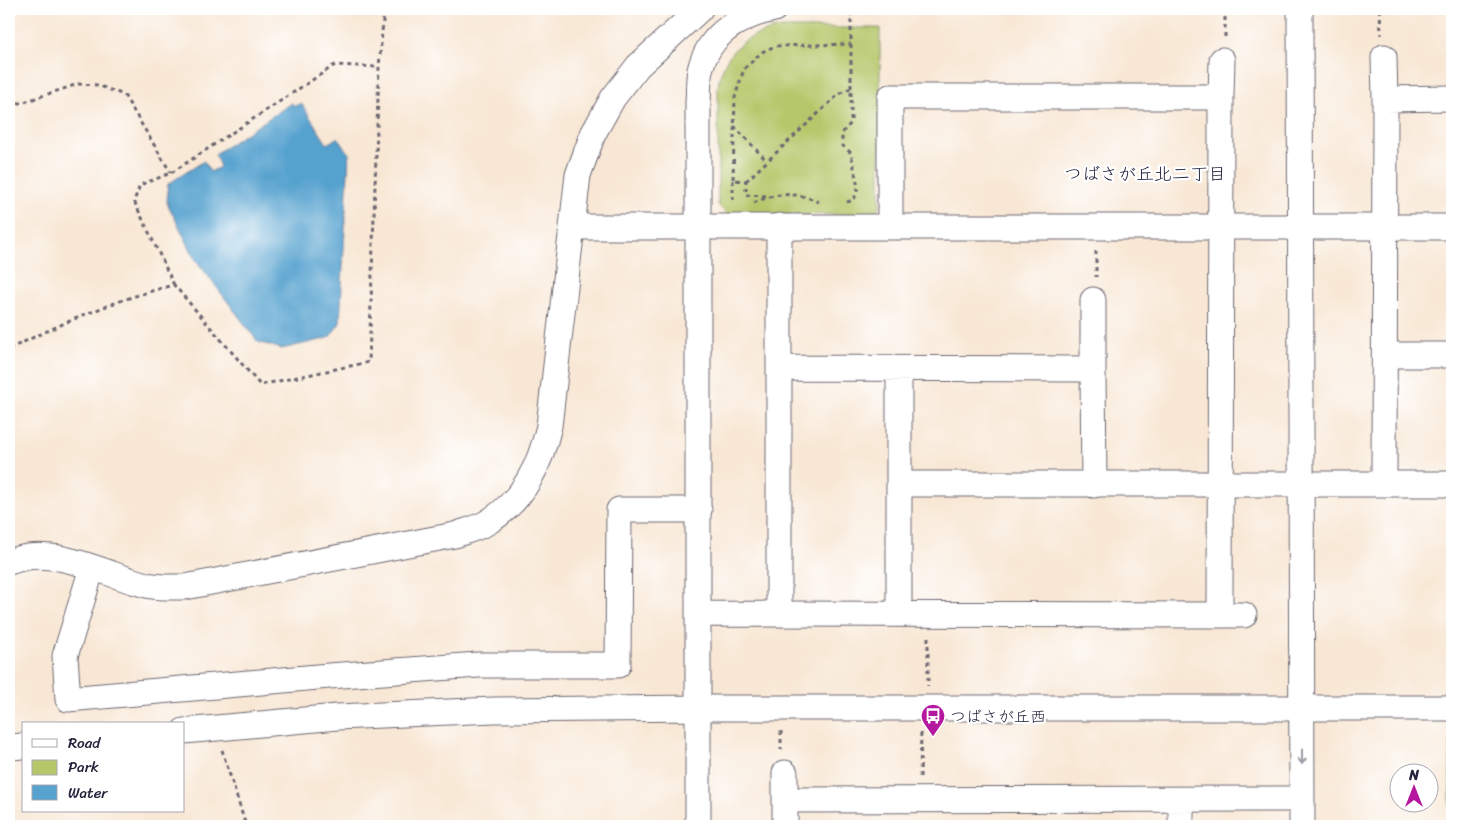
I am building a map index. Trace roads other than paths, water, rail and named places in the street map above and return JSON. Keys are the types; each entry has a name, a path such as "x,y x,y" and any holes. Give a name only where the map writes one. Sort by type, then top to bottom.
{"street":[{"path":"9,562 32,556 51,556 148,586 186,587 455,535 487,523 513,502 532,478 543,452 550,416 578,175 592,134 613,98 638,66 700,9"},
{"path":"698,826 700,614 698,101 700,70 707,52 718,35 733,23 754,13 774,9"},
{"path":"1300,9 1302,826"},
{"path":"1384,58 1384,483"},
{"path":"700,614 1232,615 1220,484 1222,60"},
{"path":"890,226 890,97 1221,97"},
{"path":"1385,99 1452,98"},
{"path":"779,226 779,614"},
{"path":"572,227 1452,227"},
{"path":"1094,300 1094,484"},
{"path":"1385,355 1452,355"},
{"path":"779,368 1094,369"},
{"path":"899,369 899,614"},
{"path":"899,484 1452,484"},
{"path":"92,568 65,656 68,699 478,665 618,665 619,510 699,510"},
{"path":"185,731 337,717 484,710 699,708 1452,708"},
{"path":"9,748 22,746"},
{"path":"785,772 785,826"},
{"path":"785,800 1302,799"},
{"path":"1181,800 1181,826"}],"water":[{"path":"292,103 295,106 301,103 327,144 338,137 349,154 340,323 329,338 282,349 258,342 196,260 167,203 168,184 204,161 210,172 220,167 215,154"}],"place":[{"name":"つばさが丘西","path":"933,737"}],"district":[{"name":"つばさが丘北二丁目","path":"1145,174"}]}
